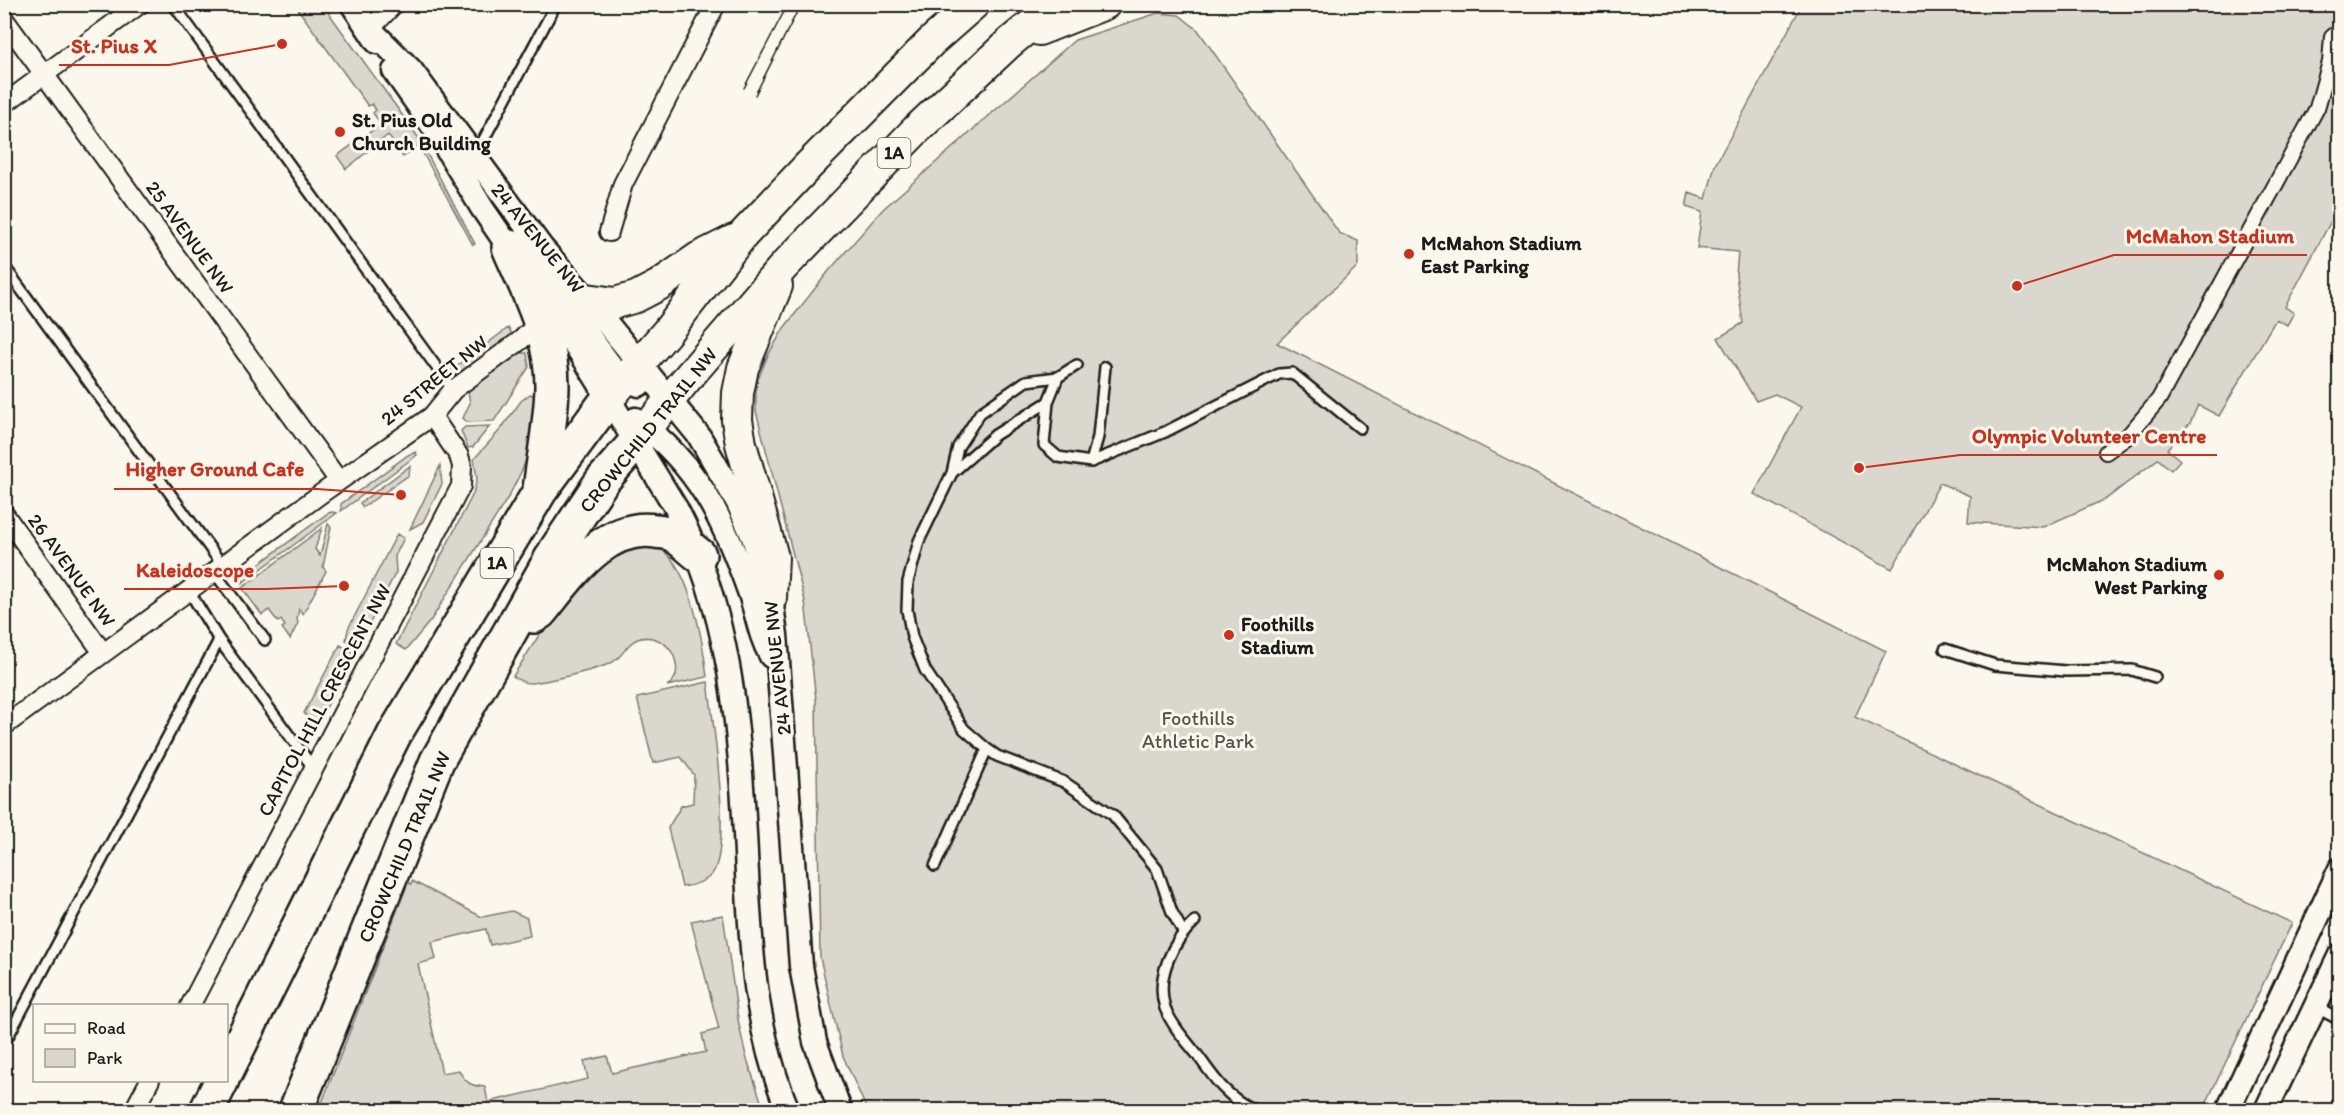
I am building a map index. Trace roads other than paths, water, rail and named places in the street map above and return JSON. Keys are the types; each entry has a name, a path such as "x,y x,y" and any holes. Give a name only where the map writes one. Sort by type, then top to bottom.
{"highway":[{"name":"CROWCHILD TRAIL NW","path":"296,1110 437,761 556,550 602,481 784,266 916,130 1009,43 1057,4"},
{"path":"1009,43 1105,4"},
{"name":"1A","path":"228,1068 394,735 540,491 625,380 742,236 963,10"},
{"path":"588,299 615,303 636,297 659,285 698,258 742,236"},
{"path":"509,248 540,321 548,353 552,388 540,491"},
{"path":"771,598 773,557 741,444 737,420 738,393 743,368 784,266"},
{"path":"514,627 540,612 595,550 607,541 639,530 673,534 699,555"},
{"path":"207,1110 221,1082"}],"street":[{"path":"4,104 140,4"},
{"name":"24 AVENUE NW","path":"352,4 370,29 398,78 434,128 482,208 552,307 625,380 670,400 705,446 738,503 753,537 771,598 776,635 804,992 815,1042 831,1092 840,1110"},
{"path":"370,29 394,4"},
{"path":"609,232 623,184 716,4"},
{"name":"25 AVENUE NW","path":"4,19 339,481"},
{"name":"24 AVENUE NW","path":"370,29 411,70 542,248 588,299 625,380"},
{"path":"2106,453 2127,437 2159,399 2317,108 2330,62 2332,36"},
{"path":"434,128 608,363 625,380 642,435 708,578 721,628 730,678 741,781 755,988 765,1039 788,1110"},
{"name":"24 STREET NW","path":"4,726 339,481 432,416 453,390 521,340 540,321"},
{"name":"CAPITOL HILL CRESCENT NW","path":"191,1004 461,486 462,466 459,456 432,416"},
{"path":"642,435 673,450 700,485 722,522 751,598 762,641 778,668"},
{"name":"26 AVENUE NW","path":"4,514 103,652"},
{"path":"2228,1110 2340,869"},
{"path":"2266,1110 2340,955"},
{"path":"134,1110 149,1082"}],"lane":[{"path":"173,4 453,390"},
{"path":"475,157 556,4"},
{"path":"4,266 219,569 265,640"},
{"path":"1077,365 1058,377 1026,381 980,413 957,447 952,473 919,541 908,582 907,610 912,637 925,670 964,729 997,756 1064,782 1113,814 1157,869 1172,912 1183,932"},
{"path":"1091,462 1098,437 1105,367"},
{"path":"1058,377 1048,402 1044,445 1058,457 1091,462 1165,432 1279,374 1292,373 1360,428"},
{"path":"952,473 995,435 1048,402"},
{"path":"189,591 219,640 314,769"},
{"path":"4,1044 219,640"},
{"path":"1945,649 1995,665 2066,671 2132,670 2155,676"},
{"path":"935,866 987,748"},
{"path":"1195,921 1183,932 1170,955 1164,972 1162,993 1166,1009 1176,1028 1224,1090 1238,1102 1254,1110"},
{"path":"2315,1007 2340,1020"}],"tram line":[{"path":"744,88 788,4"},
{"path":"755,95 801,4"}],"place":[{"name":"St. Pius X","path":"282,44"},
{"name":"St. Pius Old Church Building","path":"340,132"},
{"name":"McMahon Stadium East Parking","path":"1409,254"},
{"name":"McMahon Stadium","path":"2017,286"},
{"name":"Olympic Volunteer Centre","path":"1859,468"},
{"name":"Higher Ground Cafe","path":"401,495"},
{"name":"McMahon Stadium West Parking","path":"2219,575"},
{"name":"Kaleidoscope","path":"344,586"},
{"name":"Foothills Stadium","path":"1229,635"}],"park label":[{"name":"Foothills Athletic Park","path":"1198,730"}]}
